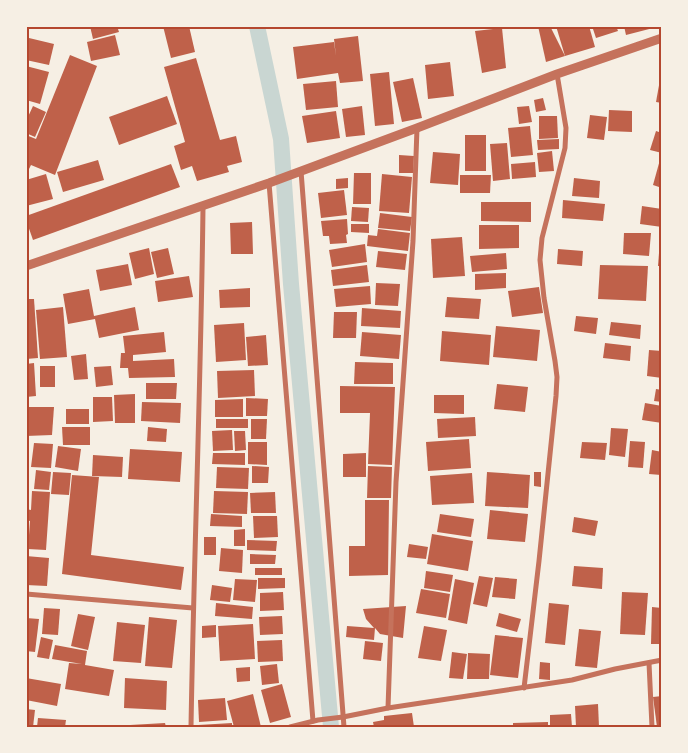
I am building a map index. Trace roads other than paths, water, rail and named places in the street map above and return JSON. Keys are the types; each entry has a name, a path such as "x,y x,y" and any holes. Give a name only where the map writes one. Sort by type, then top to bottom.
{"street":[{"path":"26,266 272,182 557,74 662,38"},
{"path":"524,688 556,396 555,361 544,298 540,260 542,238 564,148 566,128 557,74"},
{"path":"388,708 396,482 413,241 417,128"},
{"path":"298,172 341,718 344,727"},
{"path":"272,182 316,720"},
{"path":"191,727 203,206"},
{"path":"26,594 193,608"},
{"path":"290,727 316,720 341,718 388,708 572,680 662,660"},
{"path":"649,663 652,727"}],"waterway":[{"path":"257,26 281,139 291,284 331,727"}]}
